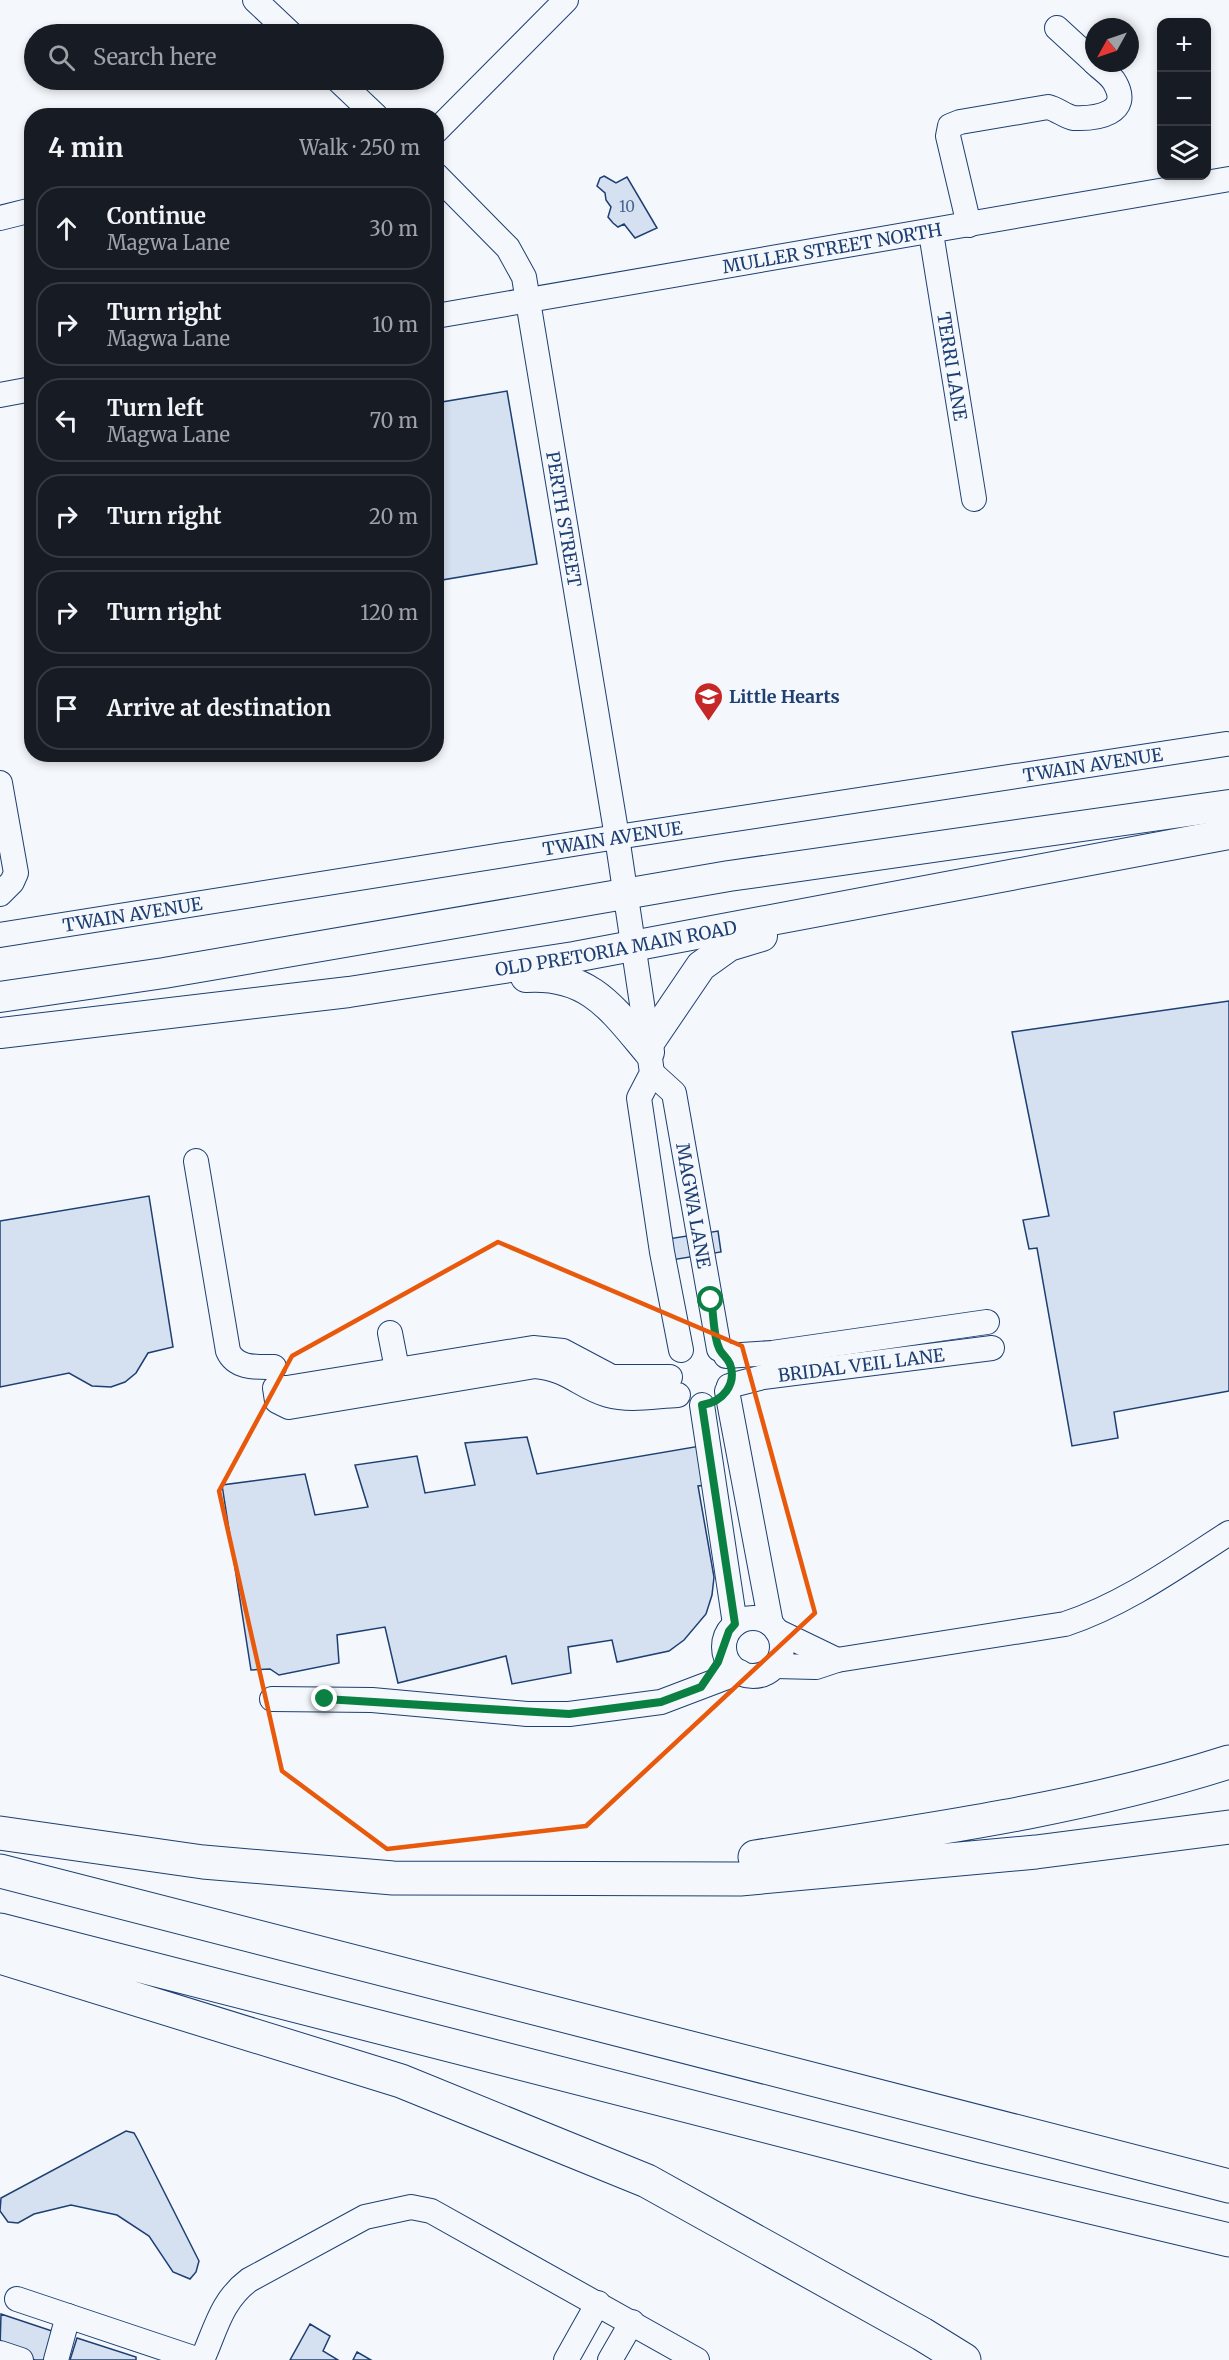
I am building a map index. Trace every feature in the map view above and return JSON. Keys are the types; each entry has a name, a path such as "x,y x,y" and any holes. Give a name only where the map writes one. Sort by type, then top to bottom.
{"highway":[{"path":"620,1879 1026,1812 1177,1779 1229,1762"},
{"path":"0,1833 203,1862 393,1878 740,1879 1036,1852 1229,1827"},
{"path":"0,1871 1229,2186"},
{"path":"0,1930 973,2179 1229,2241"},
{"path":"0,1957 196,2015 401,2081 647,2181 922,2334 964,2360"}],"main road":[{"path":"0,997 164,973 729,876 1229,805"},
{"name":"OLD PRETORIA MAIN ROAD","path":"0,1033 386,986 574,957 632,944 1229,834"},
{"path":"386,986 544,976 564,979 596,994 618,1015 650,1057 700,966 713,956 729,946 889,898"}],"street":[{"path":"255,0 280,24"},
{"path":"444,123 566,0"},
{"path":"1057,28 1085,54"},
{"path":"969,225 948,136 950,126 1048,107 1060,110 1071,118 1105,116 1117,108 1120,96 1114,81 1104,72"},
{"path":"349,90 368,108"},
{"name":"MULLER STREET NORTH","path":"444,315 931,233 1229,179"},
{"name":"PERTH STREET","path":"444,183 508,248 524,277 617,837 632,944"},
{"path":"0,218 24,212"},
{"name":"TERRI LANE","path":"931,233 974,499"},
{"path":"0,395 24,390"},
{"name":"TWAIN AVENUE","path":"0,935 617,837 1226,744"},
{"path":"0,783 16,873 12,882 0,894"},
{"path":"632,944 650,1057"},
{"name":"MAGWA LANE","path":"650,1057 639,1098 662,1252 681,1350"},
{"name":"MAGWA LANE","path":"650,1057 674,1093 723,1353 732,1376 728,1389 774,1627"},
{"path":"196,1161 228,1351 231,1358 243,1365 274,1367"},
{"name":"BRIDAL VEIL LANE","path":"728,1389 763,1377 850,1354 987,1322"},
{"path":"390,1333 399,1380 535,1366 552,1367 590,1376 606,1394 622,1398 674,1386"},
{"path":"723,1353 700,1343 681,1350 674,1357 674,1386 685,1401 702,1405 714,1402 728,1389"},
{"name":"BRIDAL VEIL LANE","path":"723,1353 850,1354 992,1348"},
{"path":"702,1405 735,1624"},
{"path":"837,1660 753,1618 735,1624 725,1640 725,1649 732,1666 740,1672 758,1675 775,1666 807,1668 837,1660 1065,1624 1101,1612 1120,1602 1229,1533"},
{"path":"774,1627 782,1649 775,1666"},
{"path":"701,1687 725,1649"},
{"path":"272,1699 372,1700 527,1714 569,1714 661,1702 740,1672"},
{"path":"17,2299 201,2360 215,2325 235,2291 249,2280 365,2217 385,2210 411,2207 431,2211 697,2360"},
{"path":"566,2360 598,2303"},
{"path":"56,2360 68,2316"},
{"path":"610,2360 632,2322"},
{"path":"0,2354 21,2360"}],"highlighted area":[{"path":"498,1242 742,1346 815,1613 586,1826 387,1849 282,1771 219,1491 292,1356"}],"building":[{"path":"604,176 616,183 627,177 657,228 635,238 624,224 618,227 613,223 608,217 611,207 606,200 605,193 597,186 600,178"},
{"path":"507,391 537,564 444,580 444,402"},
{"path":"1229,1001 1229,1391 1114,1412 1118,1438 1072,1446 1037,1248 1029,1249 1023,1220 1049,1216 1012,1032"},
{"path":"149,1196 173,1347 148,1353 136,1373 125,1382 111,1387 92,1386 69,1373 0,1387 0,1221"},
{"path":"718,1231 721,1252 653,1263 649,1242"},
{"path":"527,1437 537,1474 700,1446 708,1485 698,1486 714,1577 712,1595 706,1614 684,1640 669,1651 617,1662 612,1640 568,1647 571,1673 512,1684 506,1656 398,1683 385,1627 337,1635 339,1663 279,1675 270,1669 251,1670 222,1485 305,1474 315,1515 368,1507 355,1465 417,1456 425,1493 475,1485 465,1443"},
{"path":"126,2131 134,2133 138,2140 199,2261 196,2272 190,2279 173,2272 149,2236 117,2215 71,2205 34,2214 18,2223 8,2222 0,2211 1,2198"},
{"path":"1,2314 55,2332 47,2360 35,2360 0,2349"},
{"path":"310,2324 330,2336 323,2351 338,2360 290,2360"},
{"path":"77,2338 136,2357 136,2360 70,2360"},
{"path":"357,2352 371,2360 353,2360"}],"place":[{"name":"Little Hearts","path":"708,722"}],"route":[{"path":"325,1699 372,1700 527,1714 569,1714 661,1702 701,1687 718,1662 725,1649 725,1640 729,1631 735,1624 702,1405 719,1400 727,1391 732,1376 731,1366 719,1349 711,1300"}]}
